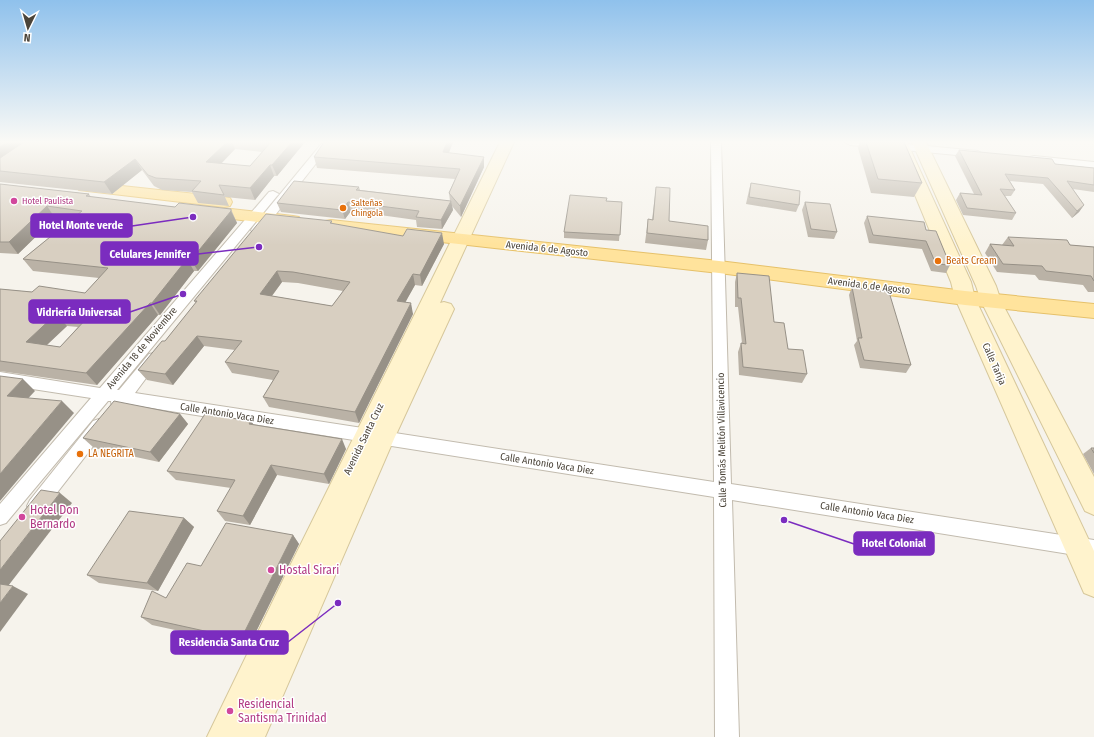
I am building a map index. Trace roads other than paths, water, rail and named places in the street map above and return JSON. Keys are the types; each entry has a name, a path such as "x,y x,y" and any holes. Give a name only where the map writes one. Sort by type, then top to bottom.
{"main road":[{"name":"Avenida Santa Cruz","path":"470,236 493,176"},
{"name":"Avenida Santa Cruz","path":"224,737 374,437 470,236 503,176"},
{"name":"Calle Tarija","path":"922,176 963,290 1085,547 1094,583"},
{"path":"927,176 1094,503"},
{"name":"Avenida 6 de Agosto","path":"72,191 963,290 1094,311"},
{"name":"Avenida 6 de Agosto","path":"264,212 312,212 470,236"},
{"name":"Avenida 6 de Agosto","path":"988,293 1094,298"},
{"name":"Avenida Santa Cruz","path":"248,737 374,437"}],"street":[{"name":"Avenida 18 de Noviembre","path":"173,334 290,176"},
{"name":"Avenida 18 de Noviembre","path":"0,517 102,394 297,176"},
{"name":"Calle Tomás Melitón Villavicencio","path":"717,176 727,737"},
{"name":"Avenida 18 de Noviembre","path":"29,514 164,346"},
{"name":"Calle Antonio Vaca Diez","path":"0,378 1085,547"}],"place":[{"name":"Hotel Paulista","path":"14,201"},
{"name":"Salteñas Chingola","path":"343,208"},
{"name":"Hotel Monte verde","path":"193,217"},
{"name":"Celulares Jennifer","path":"259,247"},
{"name":"Beats Cream","path":"938,261"},
{"name":"Vidriería Universal","path":"183,294"},
{"name":"LA NEGRITA","path":"80,454"},
{"name":"Hotel Don Bernardo","path":"22,517"},
{"name":"Hotel Colonial","path":"784,520"},
{"name":"Hostal Sirari","path":"271,570"},
{"name":"Residencia Santa Cruz","path":"338,603"},
{"name":"Residencial Santisma Trinidad","path":"230,711"}]}
